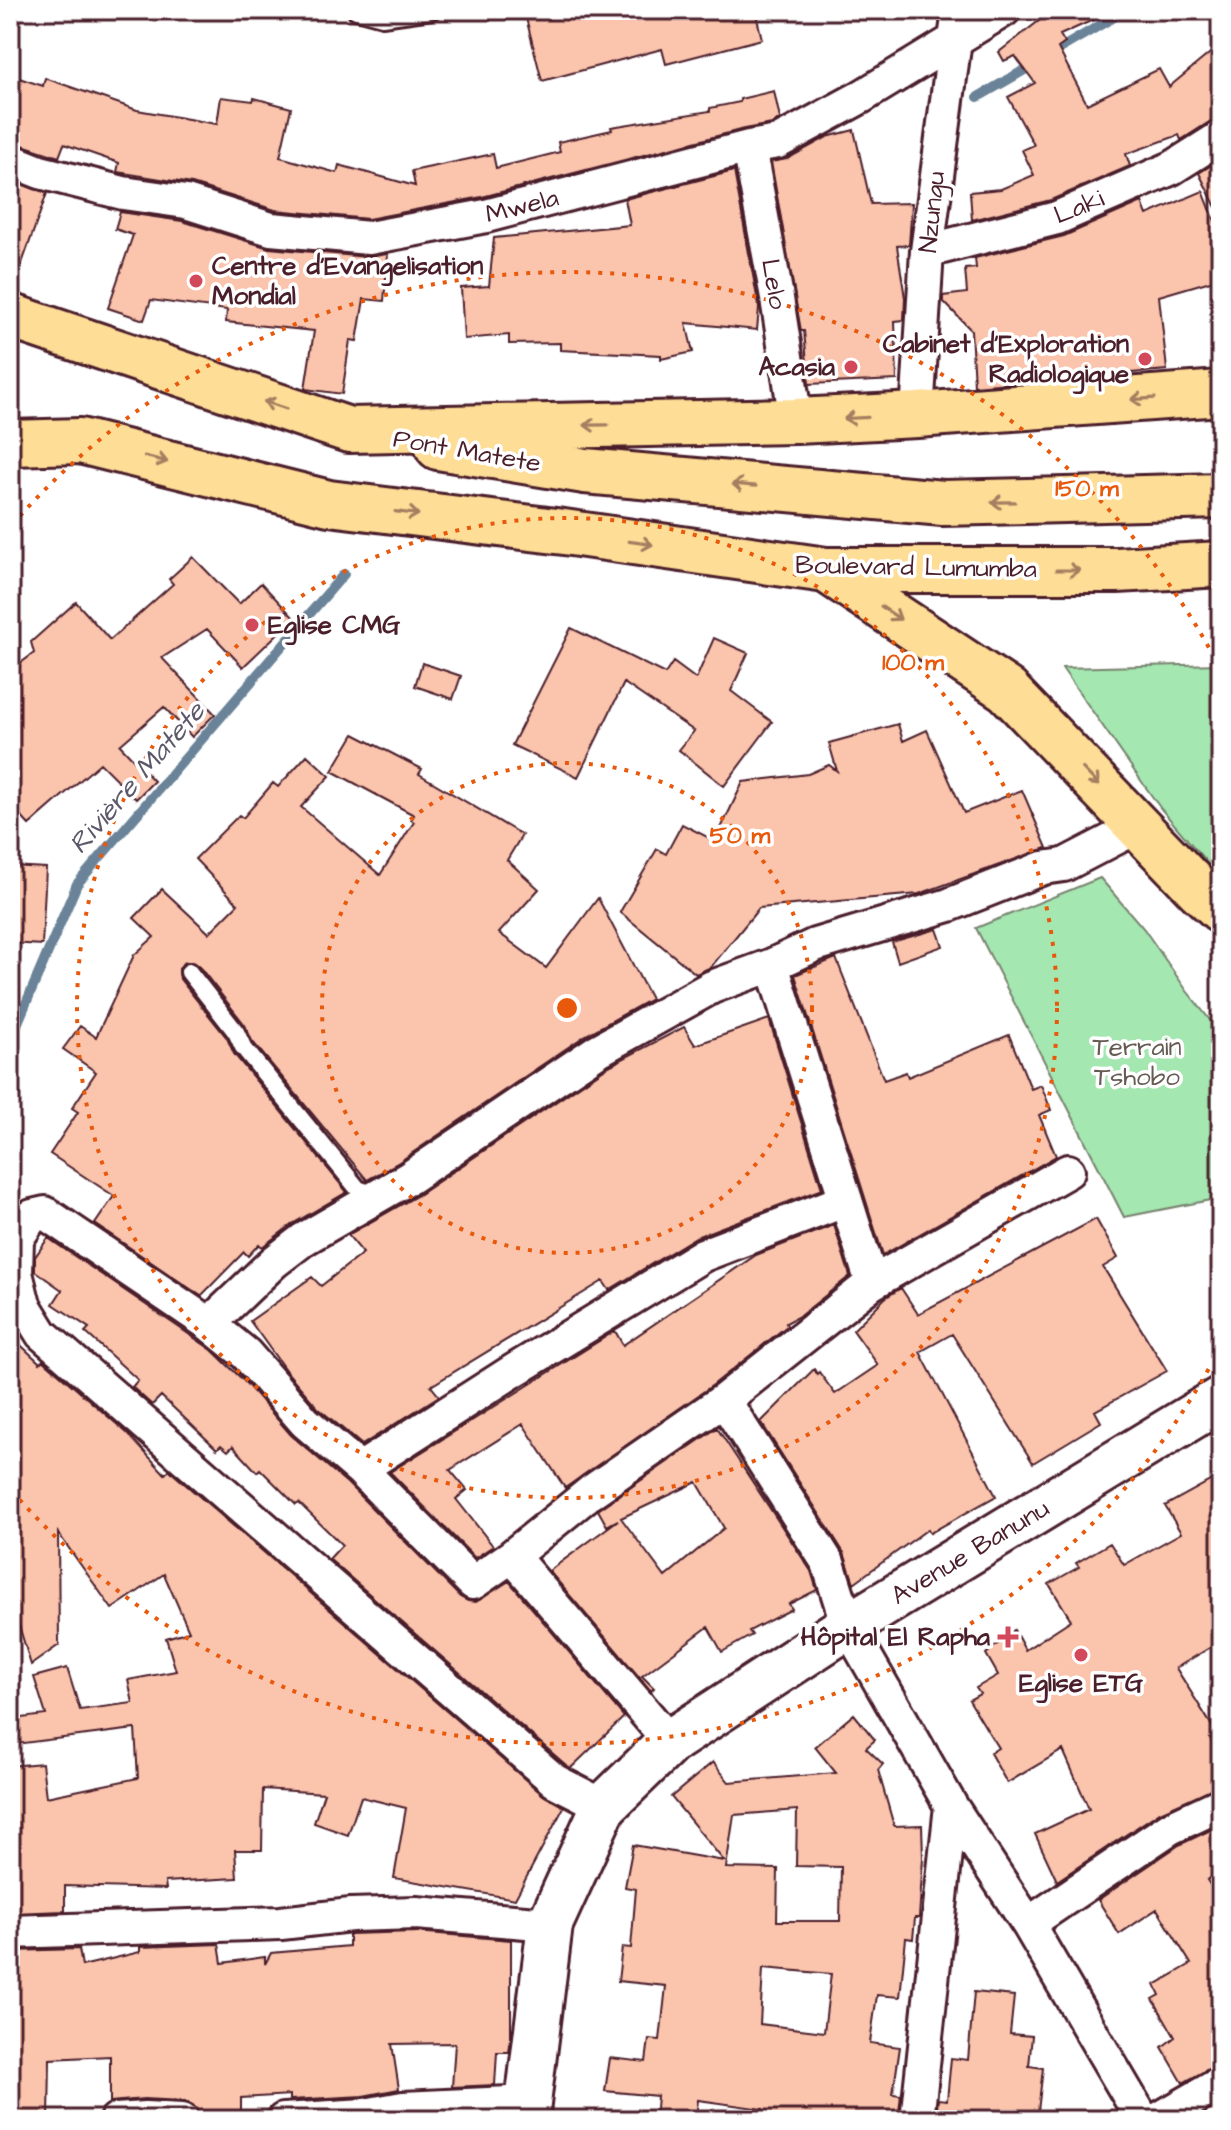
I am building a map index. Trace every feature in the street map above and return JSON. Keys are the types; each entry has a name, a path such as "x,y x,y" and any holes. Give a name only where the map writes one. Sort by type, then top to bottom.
{"highway":[{"path":"10,316 349,430 796,421 1221,393"},
{"name":"Pont Matete","path":"349,430 507,460 585,471 943,503 1221,496"},
{"name":"Boulevard Lumumba","path":"10,443 80,441 329,503 564,532 826,570 1117,570 1221,564"},
{"path":"826,570 1007,690 1221,910"}],"street":[{"name":"Mwela","path":"10,160 40,172 123,193 186,202 271,229 369,238 486,216 778,142 861,97 957,25 1004,10"},
{"name":"Nzungu","path":"917,415 927,251 957,25"},
{"name":"Laki","path":"927,251 1057,218 1172,168 1221,137"},
{"name":"Lelo","path":"749,147 796,421"},
{"path":"209,1324 304,1239 379,1196 597,1051 712,987 815,945 949,905 1043,868 1064,865 1139,826"},
{"path":"772,965 872,1283"},
{"path":"604,1806 555,1781 42,1334 24,1305 16,1273 17,1239 32,1216 45,1213 209,1324 246,1354 305,1422 360,1469 473,1583 512,1556 592,1491 724,1400 872,1283 1068,1171"},
{"path":"360,1469 703,1255 846,1200"},
{"path":"724,1400 828,1563 848,1626 951,1806 1028,1924 1143,2120"},
{"name":"Avenue Banunu","path":"527,2111 550,1924 604,1806 670,1742 848,1626 1219,1405"},
{"path":"512,1556 670,1742"},
{"path":"1028,1924 1170,1828 1221,1804"},
{"path":"917,2120 951,1806"},
{"path":"10,1932 281,1923 351,1915 416,1913 550,1924"},
{"path":"1157,2120 1221,2083"},
{"path":"283,2120 365,2115 403,2108 527,2111"},
{"path":"116,2120 182,2120"}],"lane":[{"path":"356,10 382,17 432,10"},
{"path":"189,972 236,1032 243,1047 358,1189 379,1196"}],"green space":[{"path":"1221,664 1221,879 1161,809 1062,668"},
{"name":"Terrain Tshobo","path":"1100,878 1144,929 1221,1034 1221,1198 1124,1217 976,928"}],"building":[{"path":"524,10 755,10 762,39 666,64 662,49 542,81"},
{"path":"1053,10 1115,10 1060,35 1065,43 1058,48 1087,104 1159,69 1169,87 1221,44 1221,118 1181,140 1179,135 1126,154 1130,166 1051,200 972,220 970,192 1001,189 1034,175 1022,150 1034,145 1008,97 1035,83 1015,56 1004,61 999,52"},
{"path":"10,75 43,86 45,78 137,110 217,124 221,97 253,101 254,98 291,108 280,157 337,173 339,165 415,186 412,171 493,154 496,168 560,152 558,142 612,130 611,127 710,111 710,108 774,91 780,119 772,124 482,197 368,219 275,210 192,184 117,172 119,163 64,144 59,157 10,141"},
{"path":"854,130 871,204 912,203 909,245 897,246 905,298 904,320 895,321 897,380 809,384 804,331 801,331 771,162 787,159 827,137"},
{"path":"1221,159 1221,217 1199,173"},
{"path":"734,171 759,308 757,330 686,323 693,352 661,359 661,355 560,350 560,343 509,344 509,335 464,339 461,288 489,286 494,238 630,225 625,199"},
{"path":"10,180 47,193 14,286 10,286"},
{"path":"1203,191 1221,236 1221,278 1159,296 1167,370 974,386 971,330 943,301 943,296 967,293 965,269 976,268 975,258 1064,236 1142,202 1147,215"},
{"path":"120,212 182,221 269,248 367,257 388,254 384,301 364,299 357,341 350,340 342,394 305,389 314,331 226,322 227,310 151,300 144,320 108,308 133,235 115,229"},
{"path":"193,557 239,604 261,583 294,618 243,667 207,629 162,658 215,714 192,737 164,707 120,745 154,781 136,799 100,763 29,825 10,804 10,671 34,653 31,642 76,602 110,640 173,584 169,579"},
{"path":"571,628 665,674 673,662 696,679 714,638 748,653 731,691 772,722 724,786 679,750 694,731 624,683 578,777 512,745"},
{"path":"422,663 461,676 453,699 415,686"},
{"path":"898,724 903,741 927,730 964,813 1022,790 1047,848 919,894 759,908 711,967 696,974 620,912 657,849 666,854 682,824 715,841 743,782 808,774 829,765 837,771 829,743"},
{"path":"354,734 422,769 419,774 522,835 507,860 539,889 499,933 546,968 598,898 651,999 586,1035 399,1162 367,1180 252,1041 245,1025 198,965 183,963 179,969 180,979 227,1038 234,1054 347,1192 294,1223 262,1247 259,1244 248,1256 244,1252 201,1296 95,1224 114,1196 50,1154 78,1112 72,1108 96,1072 63,1049 80,1026 96,1037 134,955 154,937 134,918 162,889 209,933 238,904 195,859 239,815 243,818 273,783 278,787 307,755 330,776 301,807 380,875 414,822 411,820 414,815 332,771"},
{"path":"10,866 46,868 42,945 10,943"},
{"path":"937,929 943,946 898,962 892,942"},
{"path":"836,958 884,1080 906,1072 908,1077 1009,1035 1031,1089 1041,1085 1051,1110 1039,1115 1056,1156 883,1255 795,975"},
{"path":"769,1019 822,1189 696,1237 609,1290 603,1281 431,1386 439,1396 362,1445 318,1408 286,1371 250,1321 312,1277 321,1286 363,1253 348,1235 420,1194 607,1067 684,1027 695,1045"},
{"path":"1096,1219 1118,1258 1103,1267 1167,1371 1095,1411 1101,1422 1033,1463 952,1334 920,1352 996,1496 930,1533 928,1529 854,1583 844,1553 761,1422 814,1369 835,1394 878,1365 853,1330 885,1298 901,1288 918,1314"},
{"path":"834,1225 850,1276 801,1315 786,1323 787,1326 713,1385 565,1488 523,1424 450,1470 467,1490 456,1499 493,1546 475,1558 390,1472 615,1331 623,1345 756,1255"},
{"path":"48,1238 212,1350 291,1435 347,1483 460,1597 476,1602 509,1581 624,1717 571,1768 566,1765 329,1559 342,1545 260,1469 257,1472 233,1446 228,1451 221,1445 217,1449 161,1396 152,1405 132,1387 138,1380 85,1332 89,1328 53,1304 62,1290 35,1271 35,1257"},
{"path":"10,1335 127,1433 165,1474 169,1470 543,1795 564,1807 515,1899 394,1878 406,1808 361,1797 348,1835 314,1823 324,1793 263,1789 262,1850 235,1850 237,1878 165,1882 166,1889 65,1886 65,1911 11,1913 10,1766 42,1763 46,1797 138,1778 135,1729 16,1744 13,1719 46,1715 34,1677 67,1668 80,1710 133,1703 128,1680 176,1671 166,1638 189,1631 164,1574 112,1609 58,1533 59,1645 31,1665 10,1596"},
{"path":"717,1428 811,1571 817,1590 789,1604 792,1609 749,1631 752,1635 722,1652 708,1627 642,1676 654,1688 651,1691 549,1571 618,1520 607,1526 598,1510","holes":["697,1482 724,1528 665,1577 621,1518"]},
{"path":"1221,1475 1221,1641 1176,1668 1217,1734 1210,1738 1221,1759 1221,1785 1160,1812 1057,1881 1035,1834 1089,1809 1063,1750 1007,1783 990,1753 998,1748 969,1700 980,1694 976,1688 998,1675 986,1654 1014,1630 1025,1650 1071,1620 1049,1584 1079,1567 1076,1563 1110,1543 1124,1565 1181,1533 1165,1506"},
{"path":"854,1714 875,1740 866,1748 883,1764 878,1770 894,1826 922,1825 919,1918 915,1918 913,1939 906,1938 900,1997 877,1995 870,2043 900,2047 893,2094 901,2095 898,2120 762,2120 763,2109 698,2100 696,2120 655,2120 657,2096 605,2091 610,2058 646,2062 649,2039 660,2040 666,1986 618,1981 622,1947 631,1948 636,1889 625,1887 633,1845 724,1861 671,1797 713,1762 729,1782 836,1773 815,1747","holes":["797,1810 796,1866 841,1867 840,1921 777,1921 778,1869 726,1868 734,1815","763,1968 831,1974 824,2032 760,2024"]},
{"path":"1221,1825 1221,1872 1207,1880 1221,1901 1221,2064 1183,2083 1162,2047 1175,2037 1153,1999 1160,1995 1155,1985 1191,1964 1157,1909 1119,1934 1098,1900 1179,1845"},
{"path":"416,1932 511,1940 511,2037 509,2052 497,2052 495,2085 452,2087 455,2043 392,2044 399,2089 363,2096 290,2100 290,2095 241,2098 241,2120 201,2120 193,2105 183,2101 144,2099 110,2102 110,2056 50,2059 49,2120 10,2120 10,2002 14,2001 12,1951 79,1949 82,1966 140,1952 140,1947 219,1944 222,1963 265,1957 265,1964 271,1953 349,1946 349,1934"},
{"path":"974,1992 1014,1996 1010,2034 1032,2036 1029,2066 1043,2068 1037,2120 936,2120 938,2099 947,2100 951,2058 968,2060"}],"waterway":[{"path":"1049,55 1126,10"},
{"path":"978,97 1035,64"},
{"name":"Rivière Matete","path":"10,1041 77,884 344,574"}],"place":[{"name":"Centre d'Evangelisation Mondial","path":"196,281"},
{"name":"Cabinet d'Exploration Radiologique","path":"1145,359"},
{"name":"Acasia","path":"851,367"},
{"name":"Eglise CMG","path":"252,625"},
{"name":"Hôpital El Rapha","path":"1008,1637"},
{"name":"Eglise ETG","path":"1081,1655"}]}
